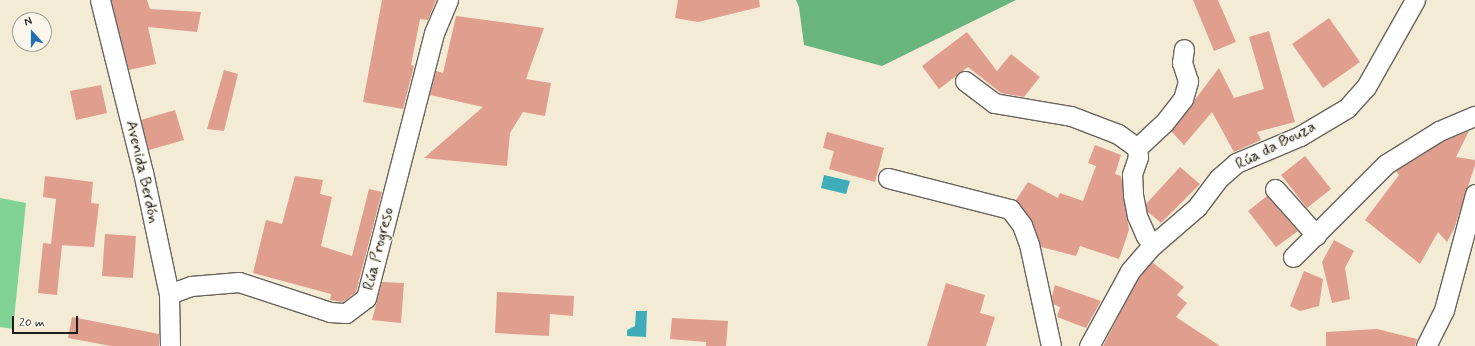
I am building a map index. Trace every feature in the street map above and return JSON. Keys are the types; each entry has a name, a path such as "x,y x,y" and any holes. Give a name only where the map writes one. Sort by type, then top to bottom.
{"street":[{"name":"Avenida Berdón","path":"100,0 143,172 169,294 170,346"},
{"name":"Rúa Progreso","path":"169,294 191,286 239,282 330,312 346,313 366,298 434,33 448,0"},
{"name":"Rúa da Bouza","path":"1089,346 1130,271 1153,244 1180,223 1197,207 1219,178 1236,163 1300,136 1347,108 1366,87 1415,0"},
{"path":"1137,148 1164,123 1183,98 1188,81 1182,63 1184,49"},
{"path":"965,80 994,103 1071,116 1118,134 1137,148 1138,157 1132,174 1133,195 1137,216 1153,244"},
{"path":"1293,257 1358,190 1386,164 1439,131 1475,116"},
{"path":"888,178 1010,209 1022,225 1029,244 1051,346"},
{"path":"1275,189 1316,235"},
{"path":"1426,346 1444,310 1475,194"}],"green space":[{"path":"796,0 1016,0 882,66 804,45 799,7"},
{"path":"0,198 26,203 13,329 0,327"}],"water":[{"path":"824,175 850,181 846,194 821,188"},
{"path":"636,311 647,311 646,337 627,336 627,330 635,326"}],"building":[{"path":"111,0 147,0 150,9 201,12 197,32 148,27 156,64 129,70"},
{"path":"382,0 436,0 428,20 420,19 411,65 414,66 403,109 363,102"},
{"path":"678,0 759,0 760,7 698,22 675,18"},
{"path":"1193,0 1218,0 1236,42 1214,51"},
{"path":"456,16 544,28 526,79 551,83 545,116 523,112 510,133 507,166 424,158 483,107 430,95 436,71 443,73"},
{"path":"1329,18 1360,62 1323,88 1292,44"},
{"path":"1269,31 1295,122 1257,132 1261,140 1234,152 1212,112 1184,145 1171,131 1219,68 1234,98 1264,89 1249,37"},
{"path":"967,32 997,71 1011,54 1040,77 1024,97 1001,93 968,67 939,89 922,66"},
{"path":"224,70 238,74 224,131 207,129"},
{"path":"101,85 107,113 76,120 70,91"},
{"path":"175,110 184,140 149,150 141,120"},
{"path":"1469,131 1456,157 1475,160 1475,165 1454,229 1447,242 1438,232 1420,264 1365,220 1399,175 1396,171 1444,141"},
{"path":"827,132 884,148 875,182 829,169 834,151 823,148"},
{"path":"1095,145 1121,155 1115,174 1121,176 1129,230 1119,259 1080,246 1076,256 1041,247 1032,221 1016,200 1028,182 1058,198 1060,193 1083,201 1096,166 1088,163"},
{"path":"1305,156 1331,189 1307,208 1281,175"},
{"path":"1180,167 1200,184 1161,223 1147,211 1146,204"},
{"path":"45,176 93,182 91,203 99,204 94,247 62,245 57,295 38,293 43,243 51,244 56,199 43,197"},
{"path":"295,176 323,180 320,194 332,197 321,246 352,256 369,189 382,192 356,292 343,302 330,300 331,294 253,273 266,220 282,224"},
{"path":"1267,196 1298,231 1276,247 1248,211"},
{"path":"105,234 136,236 133,278 102,276"},
{"path":"1334,240 1354,251 1345,268 1350,299 1332,303 1322,262"},
{"path":"1152,262 1184,287 1177,295 1187,303 1176,317 1220,346 1103,346 1139,277"},
{"path":"1304,271 1323,279 1319,306 1300,311 1290,306"},
{"path":"382,282 404,283 401,323 372,320"},
{"path":"946,283 985,295 980,313 995,317 986,346 927,346"},
{"path":"1055,285 1101,301 1086,328 1057,317 1060,307 1053,304 1052,296"},
{"path":"497,292 574,296 573,316 550,314 549,336 495,333"},
{"path":"72,317 159,334 159,346 111,346 68,338"},
{"path":"672,318 728,321 726,346 706,346 706,342 670,339"},
{"path":"1377,329 1417,339 1415,346 1326,346 1326,332"}]}
